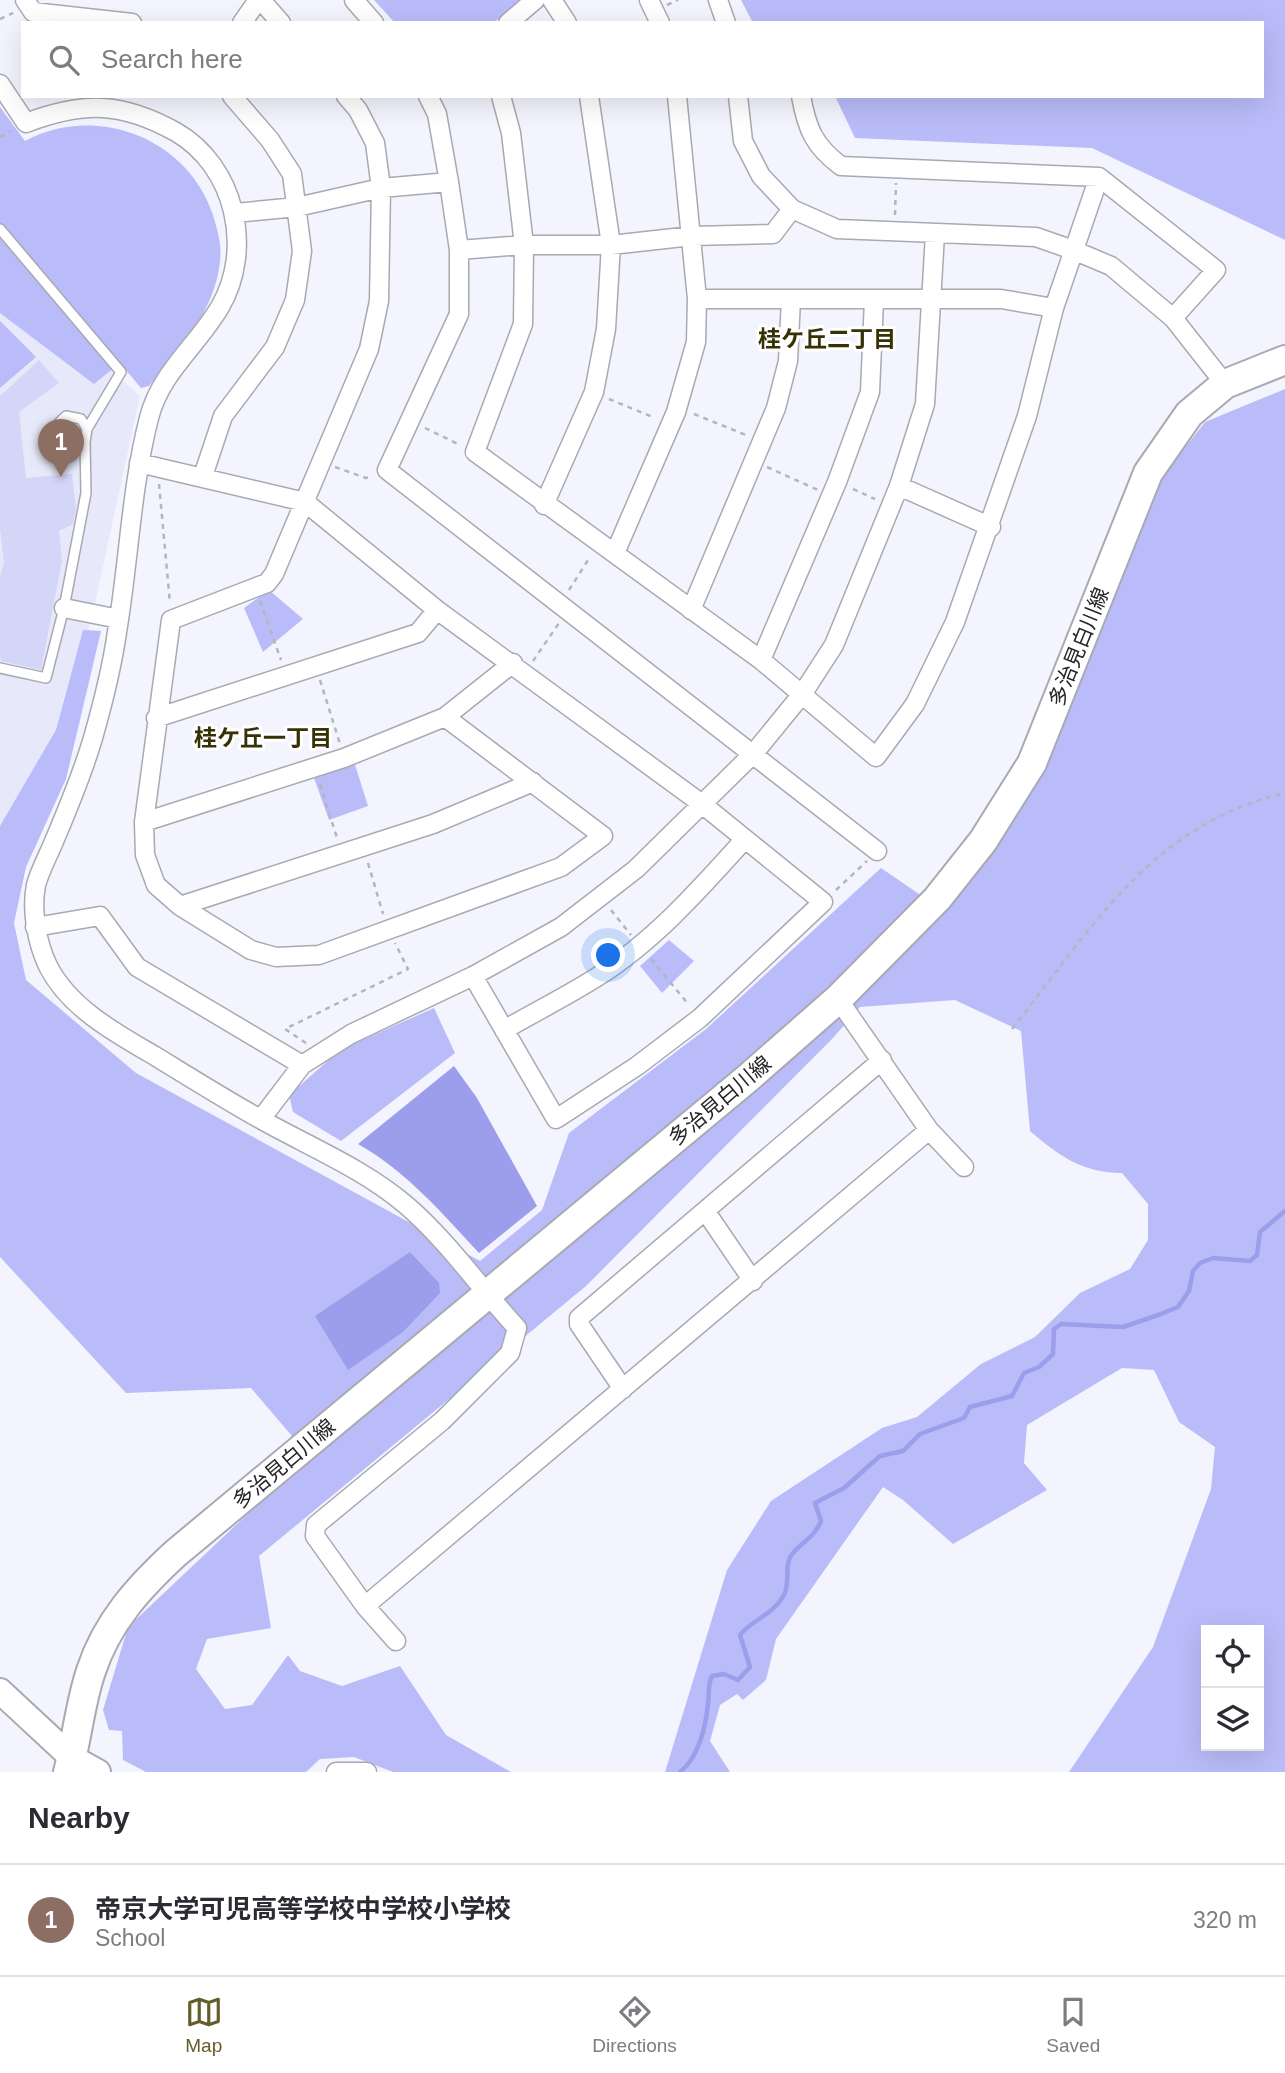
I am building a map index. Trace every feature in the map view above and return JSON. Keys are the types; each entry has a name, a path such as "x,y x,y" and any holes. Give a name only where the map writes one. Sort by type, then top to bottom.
{"main road":[{"name":"多治見白川線","path":"70,1765 90,1671 107,1632 139,1587 838,999 937,899 983,841 1032,763 1148,473 1188,414 1225,384 1285,360"}],"street":[{"path":"25,0 33,12 114,21"},
{"path":"244,21 260,0 279,21"},
{"path":"354,0 372,21"},
{"path":"510,21 536,0"},
{"path":"552,0 566,21"},
{"path":"649,0 659,21"},
{"path":"718,0 725,21"},
{"path":"0,84 26,123 57,111 92,106 125,109 156,121 184,137 203,153 223,179 235,213 236,258 222,305 160,386 149,414 139,463 119,619 93,740 36,885 35,927 49,968 76,1002 115,1032 261,1119 352,1168 406,1205 517,1328 510,1353 442,1421 316,1525 315,1536 365,1606 396,1641"},
{"path":"204,476 223,416 275,348 295,300 302,251 292,174 270,140 235,98"},
{"path":"348,98 358,110 375,143 381,188 379,301 369,349 274,574 267,583 256,588 171,620 144,822 145,855 156,885 180,906 251,950 276,957 320,955 561,867 603,836 445,717"},
{"path":"429,98 437,114 449,182 458,250 459,314 387,470 877,851"},
{"path":"502,98 511,133 524,245 523,324 475,452 544,505 615,553 761,660 876,757 921,693 955,622 991,527 1027,416 1054,308 1098,177"},
{"path":"544,505 594,392 606,329 611,245 589,98"},
{"path":"615,553 674,416 696,342 697,299 677,98"},
{"path":"738,98 743,141 761,176 792,209 836,229 1036,237 1073,250 1111,266 1173,318 1225,384"},
{"path":"801,98 804,116 819,150 841,166 1098,177 1216,270 1173,318"},
{"path":"235,213 297,207 381,188 449,182"},
{"path":"458,250 524,245 611,245 692,236 773,234 792,209"},
{"path":"261,1119 302,1065 351,1034 473,976 561,927 636,869 754,754 803,693 834,645 900,486 925,404 935,234"},
{"path":"697,299 1001,299 1054,308"},
{"path":"691,610 776,408 788,360 791,299"},
{"path":"761,660 834,488 870,392 874,300"},
{"path":"139,463 204,476 305,502 437,610 702,804 823,902 700,1018 638,1066 556,1119 473,976"},
{"path":"900,486 991,527"},
{"path":"64,608 119,619"},
{"path":"156,719 418,633 437,610"},
{"path":"144,822 344,758 445,717 519,668"},
{"path":"180,906 433,824 533,782"},
{"path":"504,1030 598,976 640,945 687,903 745,839"},
{"path":"35,927 100,916 137,967 302,1065"},
{"path":"838,999 929,1130 964,1167"},
{"path":"623,1389 579,1324 579,1318 881,1060"},
{"path":"365,1606 929,1130"},
{"path":"706,1212 752,1280"},
{"path":"0,1691 70,1765 98,1772"},
{"path":"336,1772 367,1772"}],"lane":[{"path":"0,229 121,372 87,429 86,493 64,608 46,678 0,668"},
{"path":"85,442 75,450 59,446 54,436 56,424 66,416 81,419 87,429"}],"path":[{"path":"895,232 896,169"},
{"path":"594,392 762,441"},
{"path":"410,421 475,452"},
{"path":"754,461 891,506"},
{"path":"322,462 366,478 387,470"},
{"path":"158,467 171,620"},
{"path":"519,668 564,606 600,543"},
{"path":"256,588 287,676"},
{"path":"316,666 344,758"},
{"path":"314,768 342,853"},
{"path":"1012,1029 1115,898 1167,847 1208,820 1259,799 1285,793"},
{"path":"321,1053 285,1029 408,970 388,930 363,846"},
{"path":"823,902 877,851"}],"shaded area":[{"path":"374,0 523,0 496,21 393,21"},
{"path":"741,0 1285,0 1285,240 1092,148 855,138 836,98 1264,98 1264,21 752,21"},
{"path":"0,107 25,141 52,130 81,126 109,127 136,135 161,148 183,166 201,188 213,215 219,239 220,256 216,280 211,298 194,329 149,386 141,388 120,363 94,384 0,313"},
{"path":"0,270 140,396 95,603 57,752 0,834"},
{"path":"0,321 36,357 0,388"},
{"path":"1285,389 1285,1772 1069,1772 1153,1647 1211,1489 1215,1447 1179,1422 1154,1370 1122,1368 1027,1425 1024,1463 1047,1490 953,1544 903,1500 883,1487 776,1639 766,1680 743,1700 737,1694 720,1705 710,1741 730,1772 665,1772 727,1570 771,1501 882,1428 917,1417 981,1364 1035,1337 1080,1293 1130,1269 1148,1240 1148,1204 1122,1173 1095,1170 1072,1161 1030,1131 1021,1031 955,1000 860,1007 832,1039 586,1286 259,1556 271,1628 207,1639 196,1669 225,1709 252,1705 288,1655 300,1671 342,1686 400,1666 446,1735 511,1772 393,1772 354,1757 320,1759 306,1772 146,1772 123,1760 122,1731 109,1730 103,1710 128,1627 309,1456 251,1388 126,1393 0,1257 0,826 56,730 83,630 101,631 66,779 26,867 14,923 26,980 136,1073 480,1261 542,1210 569,1133 706,1029 881,868 941,909 996,840 1160,480 1205,422"},
{"path":"269,590 303,619 263,652 244,608"},
{"path":"355,765 368,806 329,820 314,778"},
{"path":"669,940 694,961 662,993 640,966"},
{"path":"434,1008 455,1053 341,1141 293,1112 289,1095 340,1050"},
{"path":"454,1066 477,1098 537,1206 479,1253 408,1180 358,1144"},
{"path":"410,1252 439,1283 440,1293 403,1332 348,1370 315,1316"}],"building":[{"path":"39,360 59,383 19,412 26,478 72,474 76,509 73,524 59,531 62,561 41,670 1,661 0,654 0,576 4,563 0,528 0,396"}],"waterway":[{"path":"680,1772 697,1750 712,1676 724,1674 738,1680 750,1667 740,1635 774,1607 784,1595 790,1557 812,1535 821,1521 815,1503 844,1488 880,1456 903,1451 920,1434 964,1418 970,1407 1012,1396 1024,1373 1039,1367 1053,1354 1054,1329 1061,1324 1123,1327 1178,1307 1189,1291 1193,1271 1200,1263 1213,1258 1250,1261 1257,1255 1260,1232 1285,1211"}],"place":[{"name":"帝京大学可児高等学校中学校小学校","path":"61,477"}],"district":[{"name":"桂ケ丘二丁目","path":"827,339"},
{"name":"桂ケ丘一丁目","path":"263,738"}]}
